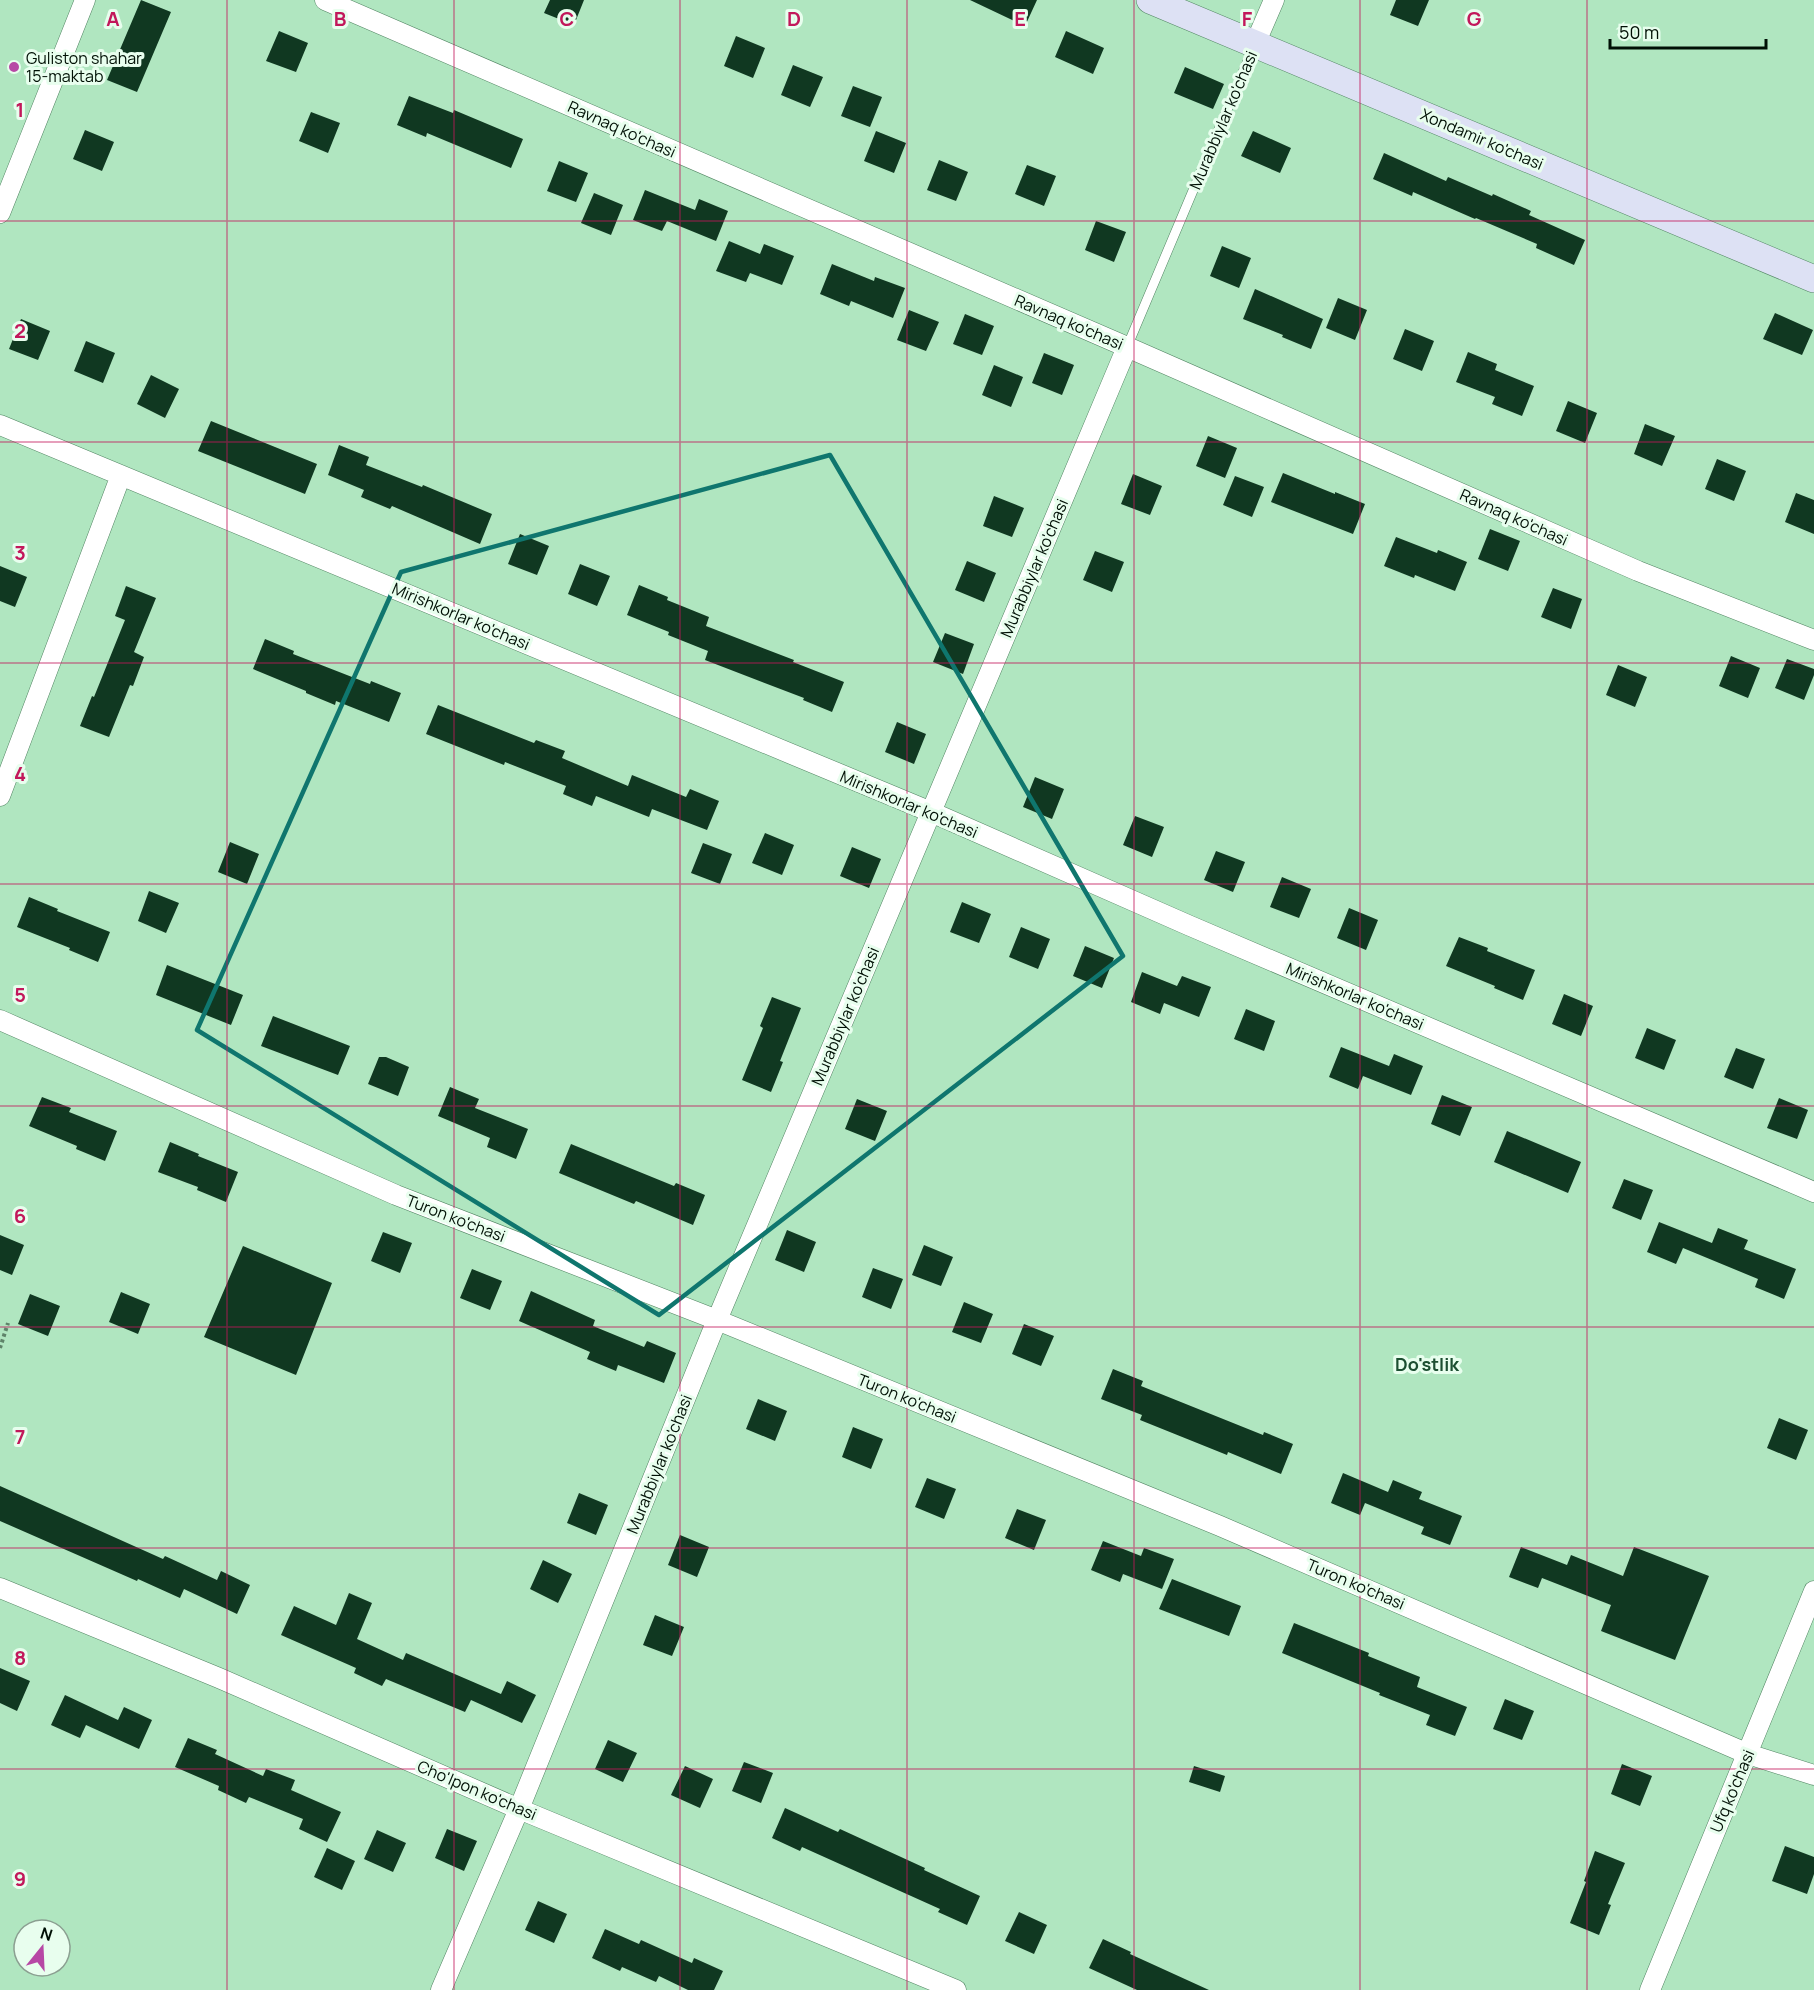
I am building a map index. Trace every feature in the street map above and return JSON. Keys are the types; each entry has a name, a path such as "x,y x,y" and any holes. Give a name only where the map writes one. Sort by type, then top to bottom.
{"main road":[{"name":"Xondamir ko'chasi","path":"1150,0 1814,279"}],"street":[{"path":"0,213 85,0"},
{"name":"Ravnaq ko'chasi","path":"325,0 1638,571 1814,640"},
{"path":"1255,44 1274,0"},
{"name":"Murabbiylar ko'chasi","path":"441,1990 519,1809 717,1320 1127,347"},
{"name":"Mirishkorlar ko'chasi","path":"0,425 931,812 1188,925 1814,1192"},
{"path":"0,796 121,475"},
{"name":"Turon ko'chasi","path":"0,1020 396,1195 717,1320 1220,1526 1748,1754 1814,1775"},
{"name":"Cho'lpon ko'chasi","path":"0,1588 219,1677 519,1809 956,1990"},
{"name":"Ufq ko'chasi","path":"1650,1990 1814,1592"}],"lane":[{"name":"Murabbiylar ko'chasi","path":"1127,347 1255,44"}],"path":[{"path":"0,1348 8,1323"}],"highlighted area":[{"path":"830,455 1123,956 659,1315 197,1030 401,572"}],"building":[{"path":"141,0 171,12 137,92 107,80"},
{"path":"550,0 584,0 574,25 544,13"},
{"path":"970,0 1037,0 1025,26"},
{"path":"1396,0 1429,0 1418,26 1390,15"},
{"path":"279,31 308,43 296,72 266,61"},
{"path":"1066,31 1104,48 1093,74 1055,57"},
{"path":"736,36 765,48 753,78 724,66"},
{"path":"793,65 823,77 810,107 781,95"},
{"path":"1185,67 1224,84 1213,109 1174,93"},
{"path":"853,86 882,97 870,127 841,116"},
{"path":"409,96 453,113 454,110 523,139 511,168 427,133 426,137 397,125"},
{"path":"311,112 340,123 328,153 299,141"},
{"path":"85,130 114,142 102,171 73,159"},
{"path":"876,131 906,143 894,173 864,161"},
{"path":"1253,131 1291,148 1280,173 1241,156"},
{"path":"1384,153 1446,181 1448,177 1492,196 1493,194 1531,211 1529,215 1585,240 1574,265 1536,248 1537,244 1413,192 1412,196 1373,179"},
{"path":"939,160 968,172 956,201 927,190"},
{"path":"559,161 588,173 576,202 547,191"},
{"path":"1027,165 1056,176 1044,206 1015,194"},
{"path":"645,190 695,210 699,199 728,211 716,241 667,221 662,231 633,220"},
{"path":"594,193 623,205 611,235 581,223"},
{"path":"1096,221 1126,232 1114,262 1085,250"},
{"path":"729,241 760,254 764,244 794,256 782,285 750,273 746,282 716,271"},
{"path":"1222,246 1251,258 1239,288 1210,276"},
{"path":"832,264 874,281 875,277 905,288 893,318 851,301 849,306 820,294"},
{"path":"1255,289 1323,319 1311,349 1243,319"},
{"path":"1338,298 1367,310 1355,340 1326,328"},
{"path":"909,310 939,322 926,351 897,340"},
{"path":"1775,313 1813,330 1802,355 1763,339"},
{"path":"965,314 994,326 982,355 953,344"},
{"path":"21,319 50,331 38,360 9,349"},
{"path":"1405,329 1434,341 1422,371 1393,359"},
{"path":"86,341 115,353 103,383 74,371"},
{"path":"1468,352 1497,364 1495,370 1534,386 1522,416 1492,404 1495,397 1456,382"},
{"path":"1044,353 1074,365 1062,395 1032,383"},
{"path":"994,365 1023,377 1011,407 982,395"},
{"path":"151,375 179,389 165,418 137,404"},
{"path":"1568,401 1597,413 1585,443 1556,431"},
{"path":"211,421 317,464 305,494 198,451"},
{"path":"1645,424 1675,436 1662,466 1634,454"},
{"path":"1208,436 1237,448 1225,478 1196,466"},
{"path":"339,445 369,457 366,465 422,487 423,485 492,514 480,544 392,506 390,509 361,497 364,490 328,475"},
{"path":"1717,459 1746,471 1734,501 1705,489"},
{"path":"1283,473 1365,504 1353,534 1271,502"},
{"path":"1133,474 1162,486 1150,515 1121,504"},
{"path":"1235,476 1264,487 1252,517 1223,505"},
{"path":"1796,493 1814,500 1814,534 1785,522"},
{"path":"994,496 1024,508 1012,537 983,526"},
{"path":"1490,529 1520,541 1508,571 1478,559"},
{"path":"520,534 549,546 537,575 508,564"},
{"path":"1396,537 1467,562 1455,591 1415,575 1414,578 1384,566"},
{"path":"1095,551 1124,562 1112,592 1083,580"},
{"path":"967,561 996,573 984,602 955,590"},
{"path":"580,564 610,576 597,606 568,594"},
{"path":"0,566 27,577 15,607 0,601"},
{"path":"639,585 668,597 667,600 709,617 706,626 844,682 832,712 803,700 804,698 705,660 708,651 627,615"},
{"path":"126,586 156,598 134,652 144,657 109,737 80,726 125,620 115,616"},
{"path":"1553,588 1582,599 1571,629 1541,617"},
{"path":"945,633 974,644 963,674 933,662"},
{"path":"265,639 294,651 293,654 370,684 371,681 401,693 389,722 336,701 335,705 253,669"},
{"path":"1731,656 1760,668 1748,698 1719,686"},
{"path":"1787,659 1814,669 1814,675 1804,700 1775,688"},
{"path":"1618,665 1647,677 1635,707 1606,695"},
{"path":"438,705 534,743 536,740 565,751 562,758 628,786 632,775 686,797 690,789 719,801 707,830 652,809 649,817 596,796 592,806 563,794 566,786 505,762 504,765 426,734"},
{"path":"897,722 926,734 914,764 885,752"},
{"path":"1035,777 1064,789 1052,819 1023,807"},
{"path":"1135,816 1164,827 1152,857 1123,845"},
{"path":"765,833 794,845 782,875 752,863"},
{"path":"230,842 259,854 247,884 218,872"},
{"path":"703,843 732,854 720,884 691,873"},
{"path":"852,847 881,859 869,888 840,876"},
{"path":"1216,851 1245,862 1233,892 1204,880"},
{"path":"1282,877 1311,889 1299,918 1270,907"},
{"path":"149,891 179,903 166,933 138,921"},
{"path":"29,897 110,932 98,962 17,927"},
{"path":"962,902 991,914 979,943 950,932"},
{"path":"1349,908 1378,920 1366,950 1337,938"},
{"path":"1021,927 1050,939 1038,969 1009,957"},
{"path":"1459,937 1535,970 1523,1000 1446,966"},
{"path":"1085,946 1114,958 1102,988 1073,976"},
{"path":"167,965 243,995 231,1025 156,995"},
{"path":"1142,972 1177,986 1182,976 1211,987 1199,1017 1164,1003 1160,1014 1131,1002"},
{"path":"1564,994 1593,1006 1581,1036 1552,1024"},
{"path":"772,997 801,1008 780,1061 783,1062 771,1092 742,1080 763,1028 760,1026"},
{"path":"1246,1009 1275,1021 1264,1051 1234,1039"},
{"path":"273,1016 350,1046 338,1075 261,1046"},
{"path":"1647,1028 1676,1040 1664,1070 1635,1058"},
{"path":"1341,1047 1389,1066 1394,1054 1423,1066 1411,1095 1363,1076 1358,1089 1329,1077"},
{"path":"1736,1048 1765,1059 1753,1089 1724,1077"},
{"path":"379,1057 386,1057 409,1067 398,1096 368,1084"},
{"path":"450,1087 479,1099 475,1108 528,1129 516,1159 487,1147 490,1138 438,1116"},
{"path":"1442,1095 1472,1107 1460,1136 1431,1124"},
{"path":"42,1097 71,1108 69,1112 117,1131 105,1161 76,1149 77,1146 29,1126"},
{"path":"1779,1098 1808,1110 1797,1139 1767,1128"},
{"path":"857,1099 887,1111 875,1141 845,1129"},
{"path":"1507,1131 1581,1162 1568,1193 1494,1162"},
{"path":"170,1142 238,1172 226,1202 197,1190 198,1187 158,1172"},
{"path":"571,1144 674,1186 676,1183 705,1195 693,1225 559,1173"},
{"path":"1624,1179 1653,1190 1641,1220 1612,1208"},
{"path":"1659,1222 1712,1243 1718,1228 1748,1240 1744,1249 1796,1269 1784,1299 1755,1287 1758,1279 1683,1248 1676,1264 1647,1252"},
{"path":"787,1230 816,1242 804,1272 775,1260"},
{"path":"383,1232 412,1243 400,1273 371,1261"},
{"path":"0,1235 24,1245 12,1275 0,1270"},
{"path":"924,1245 953,1257 941,1286 912,1275"},
{"path":"243,1246 332,1283 296,1375 204,1337"},
{"path":"873,1268 903,1279 891,1309 862,1297"},
{"path":"472,1269 502,1281 490,1310 460,1298"},
{"path":"531,1291 595,1320 593,1326 644,1347 647,1341 676,1353 664,1383 618,1365 616,1371 587,1359 590,1352 519,1321"},
{"path":"121,1292 150,1304 138,1334 109,1322"},
{"path":"30,1294 60,1306 48,1336 18,1324"},
{"path":"964,1302 993,1314 981,1343 952,1332"},
{"path":"1024,1324 1054,1336 1041,1366 1012,1354"},
{"path":"1113,1369 1143,1381 1141,1386 1263,1435 1264,1432 1293,1444 1281,1474 1140,1420 1142,1415 1101,1399"},
{"path":"758,1399 787,1411 775,1441 746,1429"},
{"path":"1779,1418 1808,1430 1796,1460 1767,1448"},
{"path":"853,1427 883,1439 871,1469 842,1457"},
{"path":"1343,1473 1388,1492 1393,1480 1422,1492 1419,1499 1462,1516 1450,1545 1421,1534 1424,1527 1365,1503 1360,1515 1331,1503"},
{"path":"927,1478 956,1489 944,1519 915,1507"},
{"path":"0,1486 163,1559 165,1556 217,1580 221,1571 250,1585 237,1614 184,1589 180,1598 0,1521"},
{"path":"579,1493 608,1505 596,1535 567,1523"},
{"path":"1017,1509 1046,1520 1034,1550 1005,1538"},
{"path":"680,1535 709,1547 697,1577 668,1565"},
{"path":"1103,1541 1141,1556 1144,1548 1174,1559 1162,1589 1123,1574 1120,1582 1091,1570"},
{"path":"1521,1547 1567,1565 1571,1555 1623,1576 1634,1547 1709,1576 1675,1660 1601,1631 1611,1605 1542,1578 1538,1588 1509,1577"},
{"path":"543,1560 572,1574 558,1603 530,1589"},
{"path":"1172,1579 1241,1606 1229,1636 1159,1609"},
{"path":"349,1593 372,1603 357,1639 403,1660 406,1653 501,1694 507,1681 536,1695 522,1723 471,1700 465,1712 386,1679 382,1686 354,1673 356,1668 281,1635 294,1606 336,1625"},
{"path":"655,1615 684,1627 672,1656 643,1645"},
{"path":"1294,1623 1369,1653 1368,1656 1420,1677 1417,1687 1467,1707 1455,1736 1426,1725 1430,1715 1282,1653"},
{"path":"0,1668 30,1681 17,1711 0,1703"},
{"path":"65,1695 118,1720 124,1707 152,1720 139,1749 86,1725 80,1738 51,1725"},
{"path":"1505,1699 1534,1711 1522,1740 1493,1729"},
{"path":"188,1738 217,1750 215,1754 263,1776 266,1769 295,1780 291,1790 341,1812 327,1842 299,1829 303,1819 249,1797 246,1803 218,1790 219,1786 175,1767"},
{"path":"608,1740 637,1753 623,1782 595,1769"},
{"path":"744,1762 773,1773 761,1803 732,1791"},
{"path":"1622,1764 1652,1776 1640,1806 1611,1794"},
{"path":"685,1766 713,1779 700,1808 671,1795"},
{"path":"1194,1766 1225,1776 1220,1792 1189,1782"},
{"path":"785,1808 838,1832 840,1829 980,1896 967,1925 938,1912 940,1909 802,1847 800,1851 772,1838"},
{"path":"447,1829 477,1841 464,1871 435,1858"},
{"path":"377,1830 406,1843 393,1872 364,1859"},
{"path":"1785,1846 1814,1857 1814,1874 1807,1894 1772,1881"},
{"path":"327,1848 355,1861 342,1890 314,1877"},
{"path":"1595,1851 1625,1863 1608,1904 1611,1905 1599,1935 1570,1923"},
{"path":"538,1901 567,1914 554,1943 525,1930"},
{"path":"1019,1912 1047,1925 1034,1954 1005,1941"},
{"path":"605,1929 639,1944 641,1940 692,1963 694,1958 723,1971 714,1990 688,1990 659,1976 656,1982 622,1967 620,1971 592,1958"},
{"path":"1103,1939 1131,1952 1130,1954 1209,1990 1137,1990 1089,1968"}],"place":[{"name":"Guliston shahar 15-maktab","path":"14,67"}],"district":[{"name":"Do'stlik","path":"1427,1365"}]}
